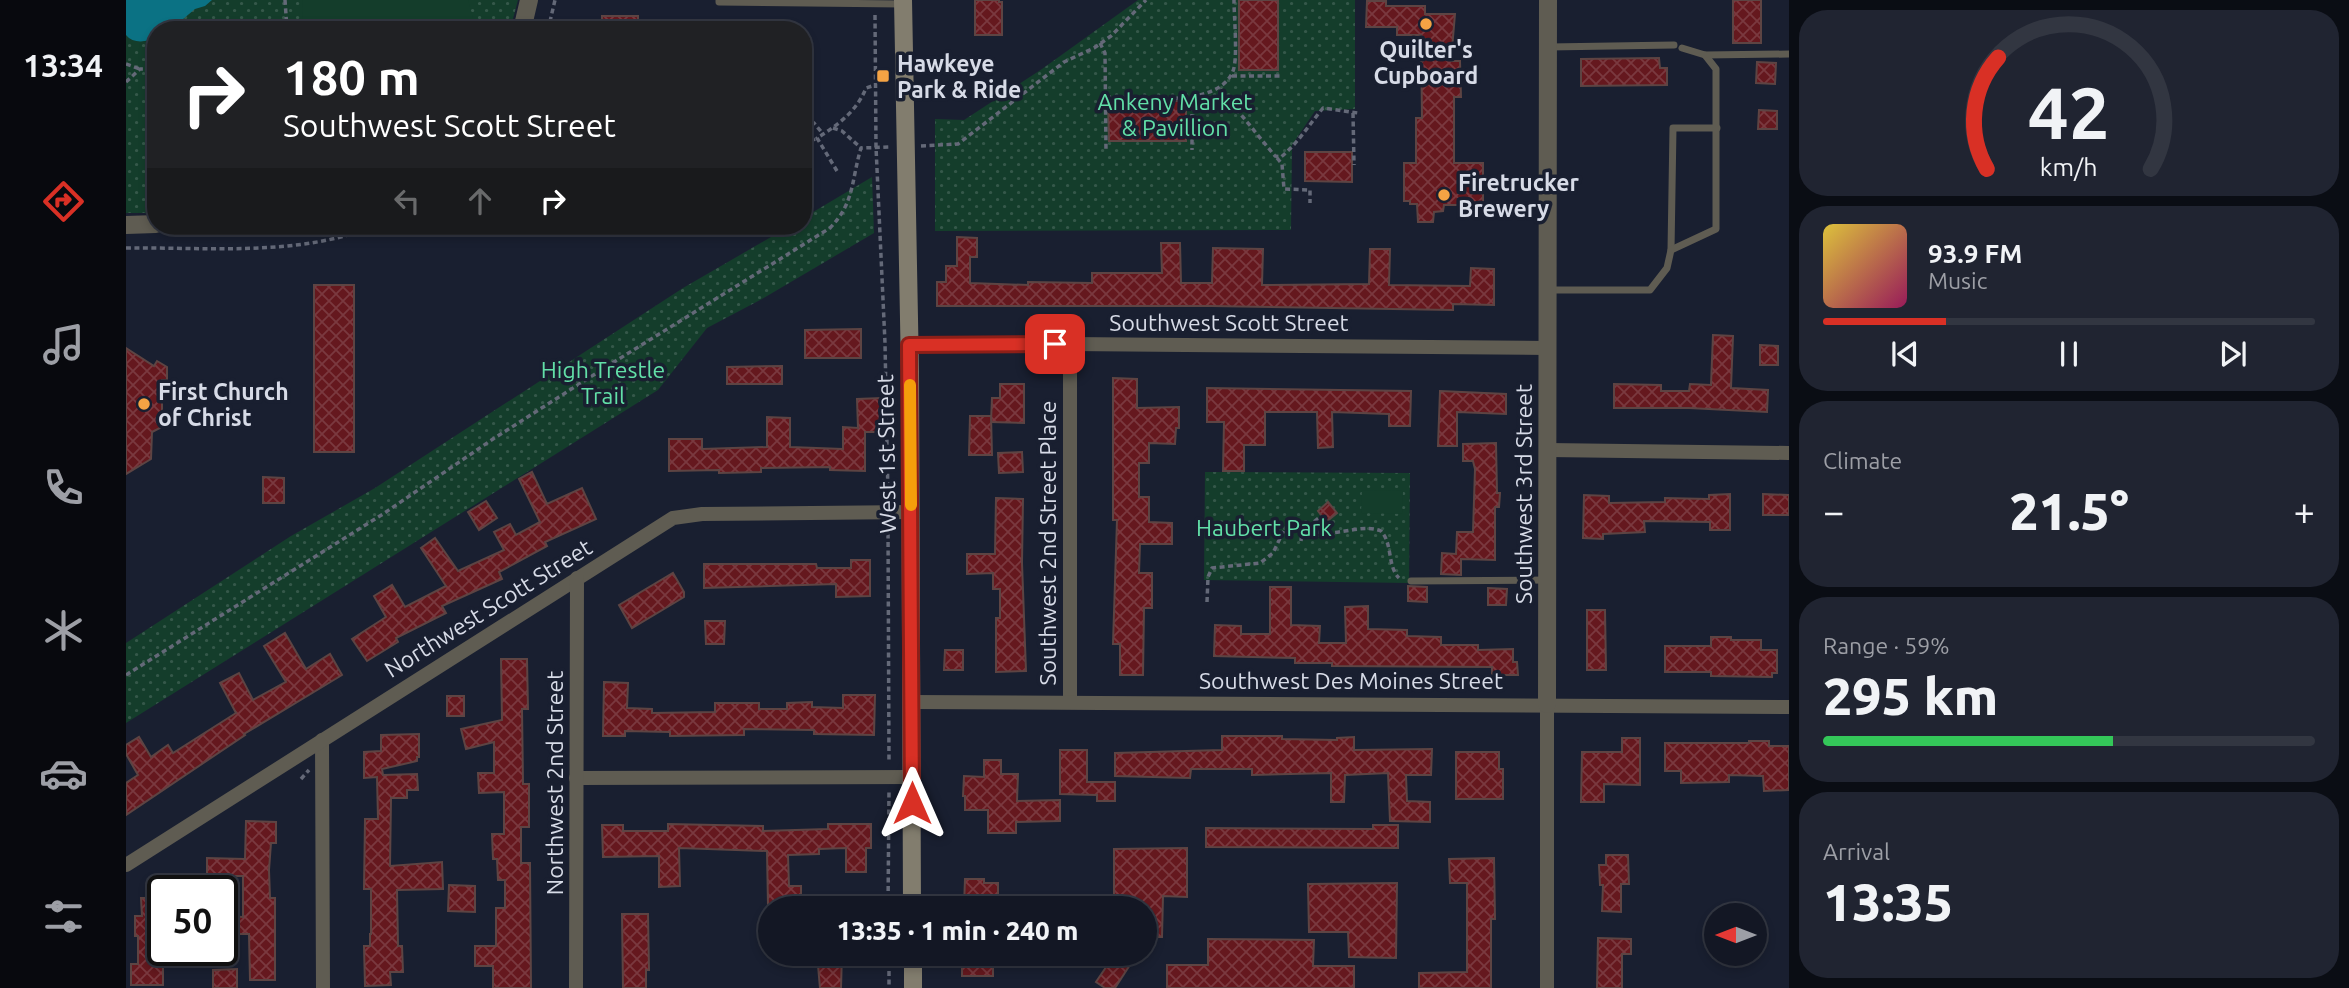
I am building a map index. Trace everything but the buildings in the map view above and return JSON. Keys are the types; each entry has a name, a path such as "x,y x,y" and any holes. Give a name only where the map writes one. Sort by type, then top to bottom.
{"main road":[{"name":"West 1st Street","path":"903,2 911,512 912,896"},
{"path":"913,966 913,988"}],"street":[{"path":"524,21 529,0"},
{"name":"Southwest 3rd Street","path":"1547,988 1548,0"},
{"path":"126,225 147,224"},
{"name":"Southwest 2nd Street Place","path":"1070,344 1070,701"},
{"name":"Southwest Scott Street","path":"909,345 1548,348"},
{"path":"1548,450 1789,453"},
{"name":"Northwest Scott Street","path":"126,865 673,518 689,514 911,512"},
{"name":"Northwest 2nd Street","path":"576,988 577,578"},
{"name":"Southwest Des Moines Street","path":"912,702 1789,707"},
{"path":"322,740 323,988"},
{"path":"576,778 912,777"}],"lane":[{"path":"719,0 875,4 903,2"},
{"path":"1548,47 1678,47 1705,55 1789,54"},
{"path":"1671,250 1716,229 1716,69 1705,55"},
{"path":"1547,290 1650,290 1667,268 1671,250 1673,128 1717,128"},
{"path":"1412,581 1548,580"}],"path":[{"path":"285,0 286,21"},
{"path":"550,21 555,0"},
{"path":"921,146 958,144 1064,62 1111,36 1146,0"},
{"path":"1106,97 1192,97 1208,95 1220,89 1234,69 1234,0"},
{"path":"875,4 876,147 885,343 888,512 888,896"},
{"path":"1100,43 1105,53 1106,152"},
{"path":"126,64 147,69"},
{"path":"126,82 140,69"},
{"path":"1231,76 1282,76"},
{"path":"812,140 833,128 858,105 866,88 875,85"},
{"path":"1220,89 1282,164 1284,189 1310,190 1310,203"},
{"path":"1192,97 1192,150"},
{"path":"1275,156 1281,157 1287,152 1306,133 1323,108 1335,108 1356,113 1354,165"},
{"path":"812,122 823,134"},
{"path":"833,128 849,136 861,148 887,146"},
{"path":"817,138 837,171"},
{"path":"126,675 383,514 493,439 830,228 843,214 852,193 861,148"},
{"path":"126,248 296,246 347,235"},
{"path":"1301,541 1302,531 1320,517"},
{"path":"1207,603 1208,577 1212,568 1260,563 1273,553 1286,528 1295,525 1325,533 1368,528 1381,531 1388,545 1395,574 1398,578 1412,581"},
{"path":"889,966 889,988"}],"green space":[{"path":"126,0 518,0 512,21 147,21 147,213 126,213"},
{"path":"302,0 468,0 473,18 473,21 303,21"},
{"name":"Ankeny Market & Pavillion","path":"1138,0 1355,0 1355,109 1315,111 1292,145 1291,230 935,231 935,119 964,120 1042,69"},
{"name":"High Trestle Trail","path":"872,177 874,233 707,328 658,390 126,723 126,643 291,536 375,488 683,288 774,235 812,235 812,213"},
{"name":"Haubert Park","path":"1205,472 1410,473 1409,583 1204,580"},
{"path":"1362,490 1403,491 1402,514 1361,513"}],"water":[{"path":"126,0 212,0 181,21 147,21 147,40 132,40 126,35"}],"slow traffic":[{"path":"910,385 911,505"}],"place":[{"name":"Quilter's Cupboard","path":"1426,24"},
{"name":"Hawkeye Park & Ride","path":"883,76"},
{"name":"Firetrucker Brewery","path":"1444,195"},
{"name":"First Church of Christ","path":"144,404"}],"route":[{"path":"912,803 909,345 1055,344"}]}
